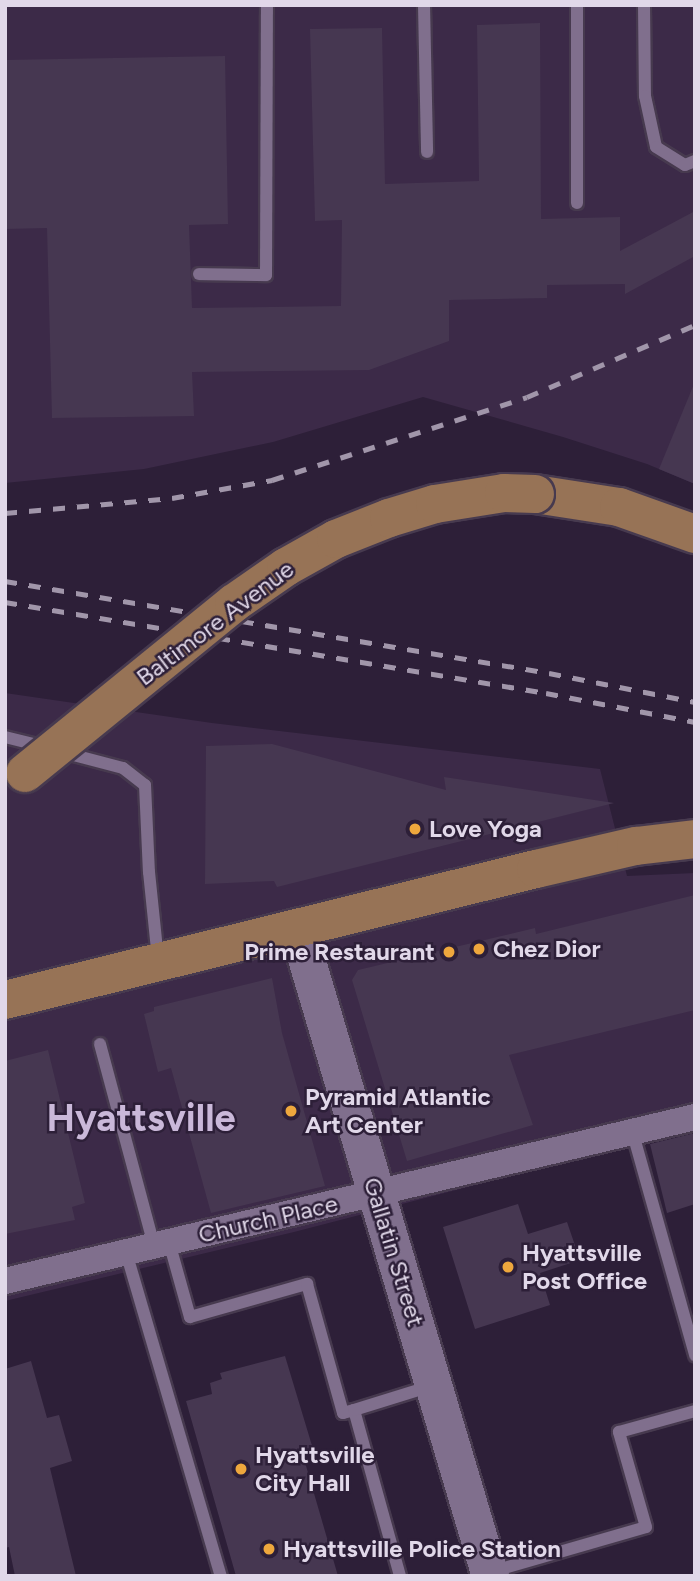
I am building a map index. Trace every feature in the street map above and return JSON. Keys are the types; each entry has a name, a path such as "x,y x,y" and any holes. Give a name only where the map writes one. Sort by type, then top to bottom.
{"main road":[{"name":"Baltimore Avenue","path":"15,780 234,603 296,561 336,539 389,517 435,504 504,493 535,494 619,506 695,534"},
{"path":"5,1000 624,849 695,839"}],"street":[{"name":"Gallatin Street","path":"297,928 490,1574"},
{"name":"Church Place","path":"5,1281 633,1134 695,1117"}],"lane":[{"path":"199,274 266,275 267,5"},
{"path":"424,5 427,152"},
{"path":"576,5 577,203"},
{"path":"643,5 645,96 656,147 685,165 695,161"},
{"path":"5,737 123,768 145,785 149,872 159,963"},
{"path":"100,1044 161,1244 190,1317 307,1284 343,1413 434,1385"},
{"path":"633,1134 695,1355"},
{"path":"126,1252 221,1576"},
{"path":"354,1410 400,1576"},
{"path":"490,1574 646,1527 619,1432 695,1411"}],"shaded area":[{"path":"5,5 695,5 695,484 647,464 563,437 423,397 273,442 144,469 5,483"},
{"path":"5,693 212,723 600,769 627,876 695,873 695,1128 294,1232 5,1301"}],"building":[{"path":"540,23 541,219 620,217 620,251 695,211 695,256 625,294 625,284 547,285 547,298 449,300 449,341 369,370 192,372 194,416 52,418 47,228 5,229 5,60 225,56 228,224 189,225 192,308 341,306 342,220 315,221 310,29 382,28 385,184 479,181 477,25"},
{"path":"695,384 695,484 659,469"},
{"path":"272,744 446,790 444,777 614,803 277,887 274,881 205,884 206,746"},
{"path":"695,895 695,1010 509,1055 533,1125 407,1161 352,980 358,970 535,928 536,934"},
{"path":"272,978 282,1033 325,1186 211,1213 171,1068 158,1072 144,1014 154,1011 154,1007"},
{"path":"48,1050 85,1203 72,1207 75,1220 5,1234 5,1061"},
{"path":"695,1133 695,1204 667,1213 650,1144"},
{"name":"Hyattsville Post Office","path":"518,1204 528,1234 567,1222 580,1260 540,1273 550,1305 475,1329 443,1227"},
{"name":"Hyattsville City Hall","path":"285,1356 313,1449 302,1452 338,1576 236,1576 186,1401 212,1394 210,1383 222,1379 220,1373"},
{"path":"31,1361 47,1418 59,1415 72,1461 50,1468 76,1576 15,1576 9,1547 5,1548 5,1369"}],"railway":[{"path":"5,513 172,498 272,480 527,397 695,325"},
{"path":"5,581 549,673 695,702"},
{"path":"5,602 546,693 695,722"}],"place":[{"name":"Love Yoga","path":"415,829"},
{"name":"Chez Dior","path":"479,949"},
{"name":"Prime Restaurant","path":"449,952"},
{"name":"Pyramid Atlantic Art Center","path":"291,1111"},
{"name":"Hyattsville Post Office","path":"508,1267"},
{"name":"Hyattsville City Hall","path":"241,1469"},
{"name":"Hyattsville Police Station","path":"269,1549"}],"district":[{"name":"Hyattsville","path":"141,1119"}]}
